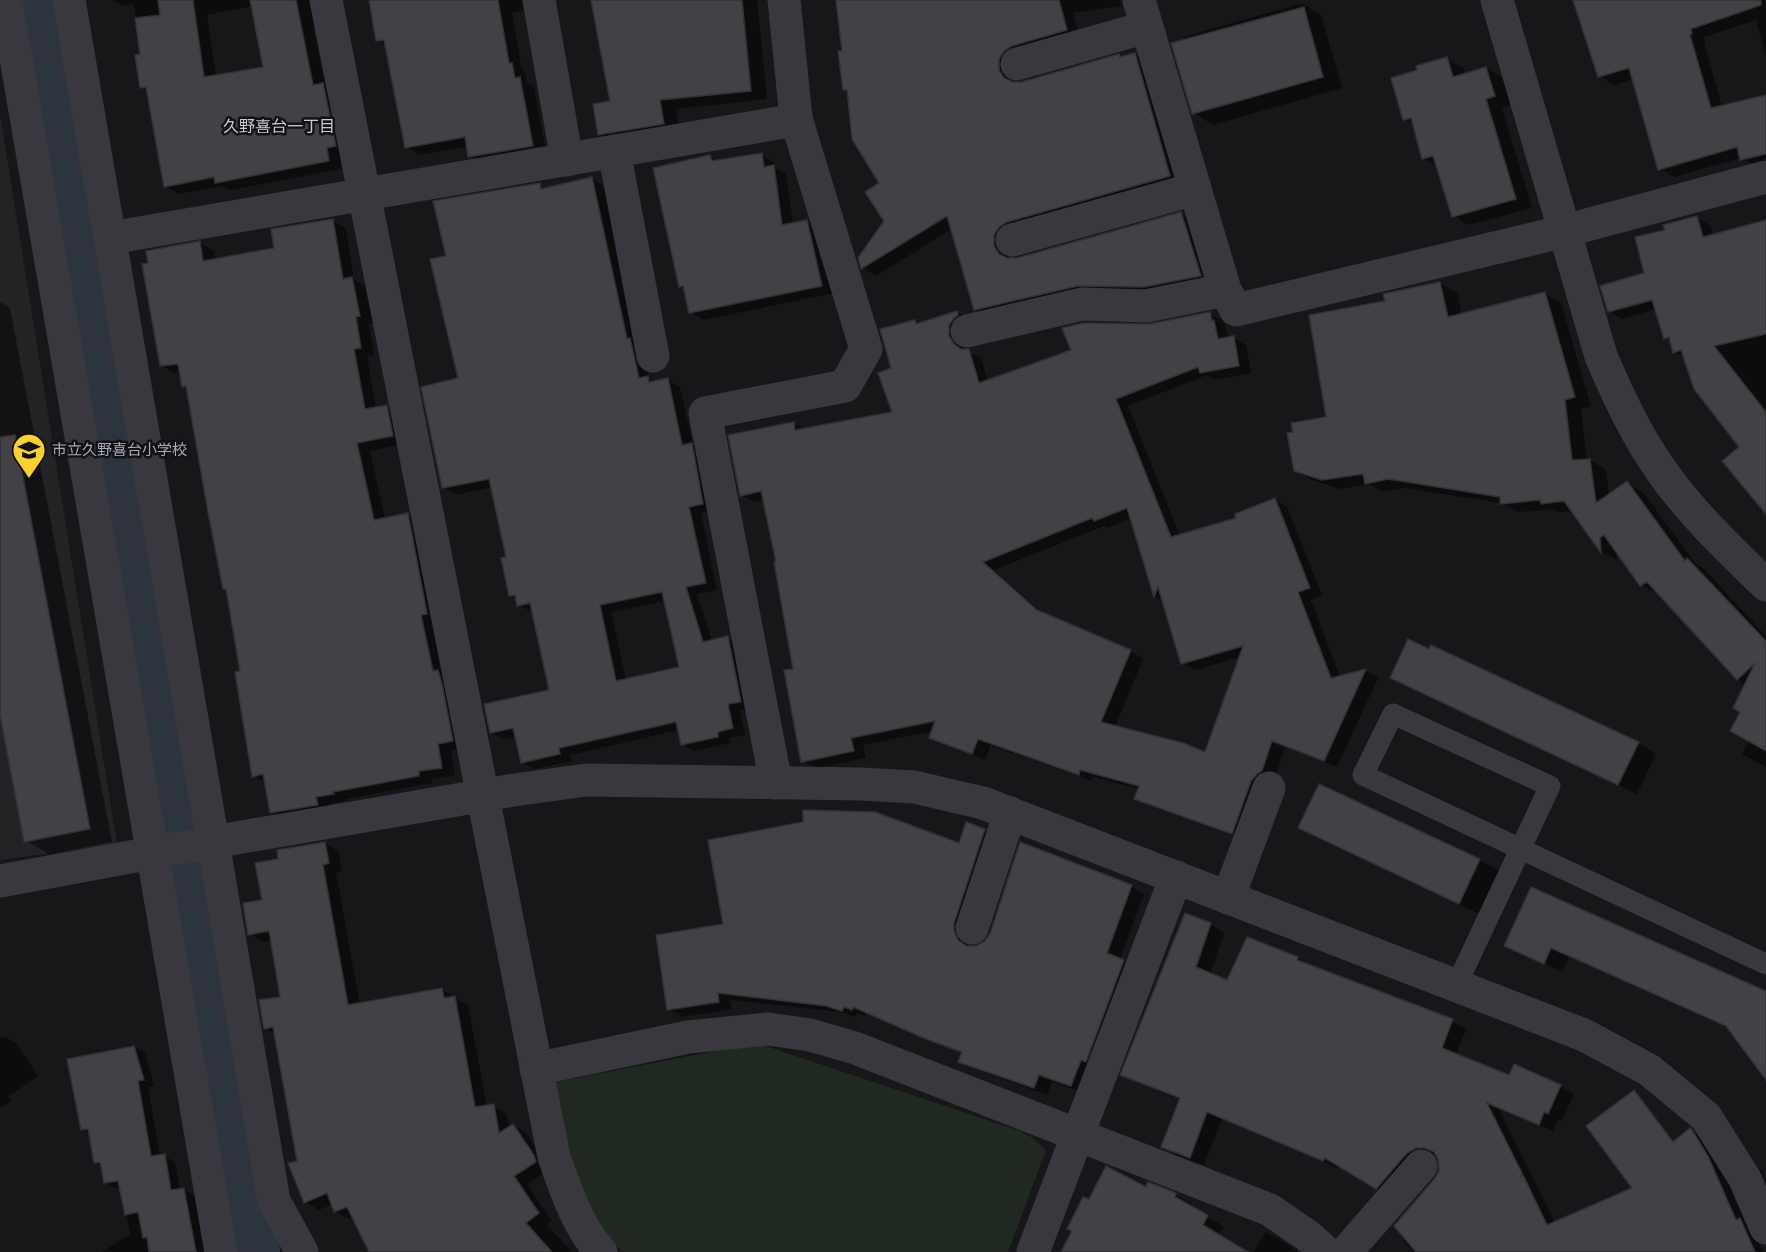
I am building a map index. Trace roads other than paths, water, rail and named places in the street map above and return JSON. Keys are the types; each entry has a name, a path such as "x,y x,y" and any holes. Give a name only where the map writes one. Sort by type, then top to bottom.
{"street":[{"path":"6,0 183,847 274,1201 302,1252"},
{"path":"69,0 110,238 183,847 221,1252"},
{"path":"326,0 554,1157 571,1205 601,1252"},
{"path":"539,0 567,160"},
{"path":"776,783 705,413 845,386 866,349 796,118 784,0"},
{"path":"1497,0 1601,356 1618,396 1664,474 1701,519 1766,585"},
{"path":"1017,64 1143,14 1225,290 1236,310 1563,231 1766,177"},
{"path":"110,238 614,152 796,120 796,118"},
{"path":"614,152 653,356"},
{"path":"1012,240 1195,189"},
{"path":"967,330 1082,304 1146,306 1225,290"},
{"path":"0,881 183,847 586,780 861,784 914,787 983,803 1584,1035 1649,1070 1706,1117 1745,1179 1766,1228"},
{"path":"1228,898 1269,788"},
{"path":"972,928 1010,813"},
{"path":"1033,1252 1176,877"},
{"path":"536,1069 688,1037 768,1029 810,1035 855,1048 1270,1210 1308,1236 1326,1252"},
{"path":"1346,1252 1422,1166"}],"lane":[{"path":"1456,986 1521,848 1550,786 1393,714 1363,775 1521,848 1766,964"}],"waterway":[{"path":"32,0 246,1252"}],"place":[{"name":"市立久野喜台小学校","path":"29,479"}],"district":[{"name":"久野喜台一丁目","path":"279,126"}]}
